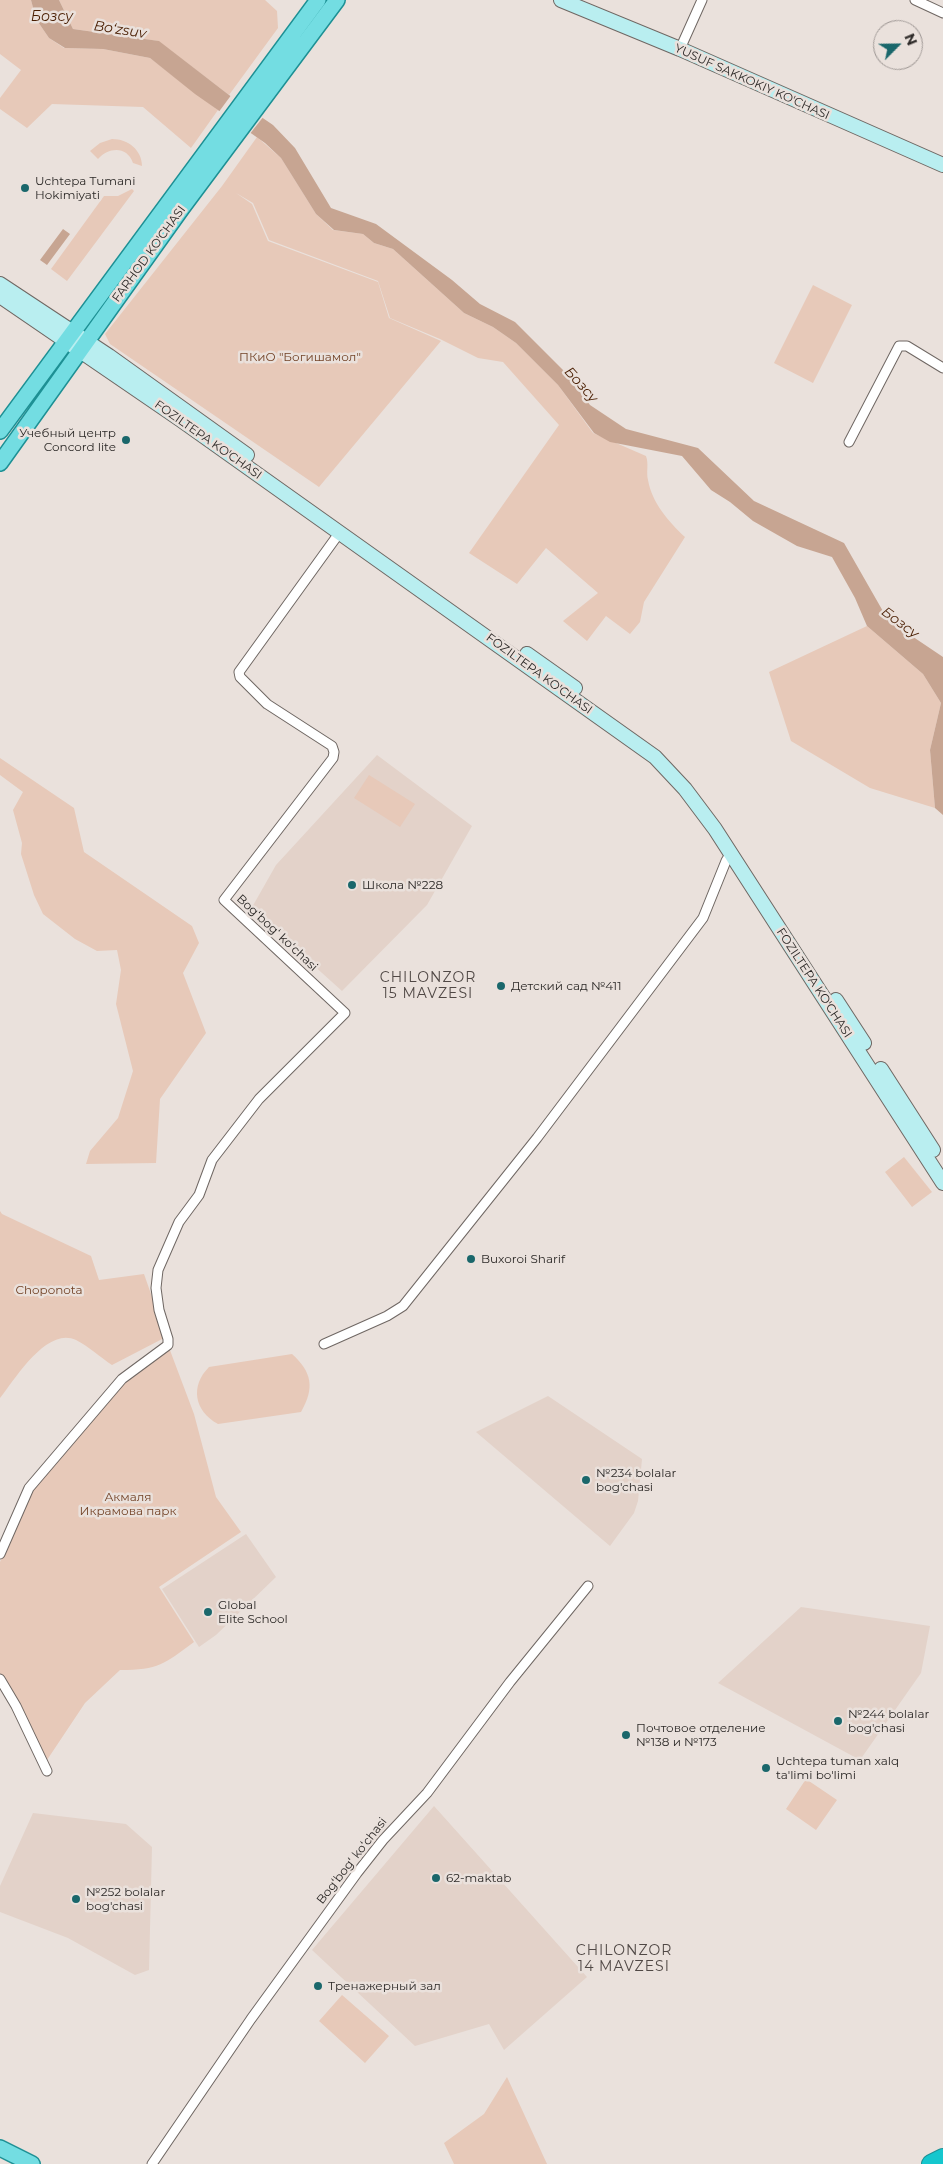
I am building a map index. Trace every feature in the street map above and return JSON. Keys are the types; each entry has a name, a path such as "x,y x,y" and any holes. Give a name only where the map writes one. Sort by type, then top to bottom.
{"highway":[{"path":"931,2164 943,2158"}],"main road":[{"name":"FARHOD KO'CHASI","path":"0,431 318,0"},
{"name":"FARHOD KO'CHASI","path":"0,462 182,208 337,0"},
{"name":"YUSUF SAKKOKIY KO'CHASI","path":"561,0 680,49 943,165"},
{"name":"FOZILTEPA KO'CHASI","path":"0,284 83,347 555,674 659,751 690,785 943,1166"},
{"name":"FOZILTEPA KO'CHASI","path":"0,296 69,337"},
{"name":"FOZILTEPA KO'CHASI","path":"83,347 181,420 655,757 685,790 734,851 943,1183"},
{"path":"0,2148 32,2164"}],"street":[{"path":"680,49 702,0"},
{"path":"915,0 943,13"},
{"path":"849,442 899,346 907,346 943,368"},
{"name":"Bogʻbogʻ koʻchasi","path":"0,1554 29,1488 122,1379 168,1345 159,1310 156,1288 158,1270 179,1222 199,1195 212,1160 259,1099 345,1013 224,900 333,758 332,746 267,704 240,678 239,672 340,532"},
{"path":"324,1344 387,1316 403,1306 537,1138 703,918 726,861 734,851"},
{"name":"Bogʻbogʻ koʻchasi","path":"152,2164 251,2020 357,1873 383,1840 427,1792 510,1682 588,1586"},
{"path":"0,1679 16,1706 47,1771"}],"shaded area":[{"name":"Школа №228","path":"377,755 472,826 427,905 342,991 251,909 276,865"},
{"name":"№234 bolalar bog'chasi","path":"548,1396 642,1459 638,1501 634,1513 610,1546 476,1432"},
{"name":"Global Elite School","path":"246,1534 276,1577 216,1635 199,1647 162,1589"},
{"name":"№244 bolalar bog'chasi","path":"801,1607 930,1626 921,1673 860,1760 718,1683"},
{"name":"62-maktab","path":"434,1806 587,1977 504,2050 489,2024 415,2046 312,1950"},
{"name":"№252 bolalar bog'chasi","path":"33,1813 126,1824 152,1847 149,1970 135,1975 68,1938 0,1912 0,1886"}],"green space":[{"path":"0,0 31,0 36,19 49,38 64,48 103,49 150,58 218,110 191,148 143,107 52,104 27,128 0,109 0,98 21,70 0,54"},
{"path":"59,0 265,0 277,11 278,28 229,95 158,41 73,29"},
{"name":"ПКиО \"Богишамол\"","path":"257,137 281,158 316,214 333,230 363,234 374,243 393,249 464,313 493,327 516,343 558,385 593,433 646,456 647,477 653,496 667,518 685,537 644,602 640,622 630,634 606,616 587,641 563,621 598,593 546,548 517,584 469,553 559,425 503,362 478,358 440,339 390,318 378,281 269,240 253,203 236,193 252,204 268,241 378,282 389,318 441,341 319,487 110,344 105,334 222,186"},
{"path":"112,139 129,143 133,146 140,155 142,166 133,163 130,157 122,151 107,152 98,159 90,151 100,143"},
{"path":"132,189 134,191 67,281 51,269 104,196 118,196"},
{"path":"813,285 852,305 813,383 774,363"},
{"path":"867,626 923,674 941,703 930,750 935,808 870,788 791,741 769,672"},
{"path":"0,758 74,808 84,852 192,926 199,943 183,973 206,1033 160,1099 156,1163 86,1164 90,1151 118,1118 133,1071 116,1004 121,970 117,950 97,951 75,939 43,914 34,895 21,854 22,843 13,810 23,792 0,775"},
{"path":"369,775 415,804 400,827 354,798"},
{"path":"904,1157 932,1192 912,1207 885,1172"},
{"name":"Choponota","path":"0,1211 2,1214 91,1256 99,1280 144,1274 166,1337 112,1365 76,1340 65,1338 54,1340 33,1357 0,1398"},
{"name":"Акмаля Икрамова парк","path":"168,1345 194,1414 216,1497 241,1532 159,1587 194,1642 168,1661 153,1667 120,1670 85,1703 43,1766 0,1676 0,1562 29,1492 117,1377"},
{"path":"292,1354 304,1367 309,1381 310,1388 301,1412 218,1424 204,1412 197,1398 197,1390 203,1374 209,1367"},
{"path":"806,1779 837,1800 816,1830 786,1809"},
{"path":"342,1995 389,2036 365,2063 319,2021"},
{"path":"507,2077 547,2164 454,2164 444,2143 484,2114"}],"water":[{"name":"Бозсу","path":"31,0 59,0 73,29 159,41 229,95 273,125 295,148 331,208 376,224 452,280 480,304 515,322 567,374 590,405 626,429 698,448 754,501 844,543 888,620 943,657 943,815 935,808 930,750 941,703 923,674 867,626 855,598 832,557 797,546 753,521 730,502 711,490 682,456 610,442 594,433 558,385 516,343 493,327 464,313 393,249 374,243 363,234 334,230 316,214 281,158 265,143 195,94 150,58 103,49 65,48 49,38 36,19"},
{"path":"63,229 70,234 47,265 40,260"}],"pier":[{"path":"232,94 264,116 249,135 218,113"}],"place":[{"name":"Uchtepa Tumani Hokimiyati","path":"25,188"},
{"name":"Учебный центр Concord lite","path":"126,440"},
{"name":"Школа №228","path":"352,885"},
{"name":"Детский сад №411","path":"501,986"},
{"name":"Buxoroi Sharif","path":"471,1259"},
{"name":"№234 bolalar bog'chasi","path":"586,1480"},
{"name":"Global Elite School","path":"208,1612"},
{"name":"№244 bolalar bog'chasi","path":"838,1721"},
{"name":"Почтовое отделение №138 и №173","path":"626,1735"},
{"name":"Uchtepa tuman xalq ta'limi bo'limi","path":"766,1768"},
{"name":"62-maktab","path":"436,1878"},
{"name":"№252 bolalar bog'chasi","path":"76,1899"},
{"name":"Тренажерный зал","path":"318,1986"}],"district":[{"name":"CHILONZOR 15 MAVZESI","path":"428,986"},
{"name":"CHILONZOR 14 MAVZESI","path":"624,1959"}],"water label":[{"name":"Boʻzsuv","path":"120,30"}]}
